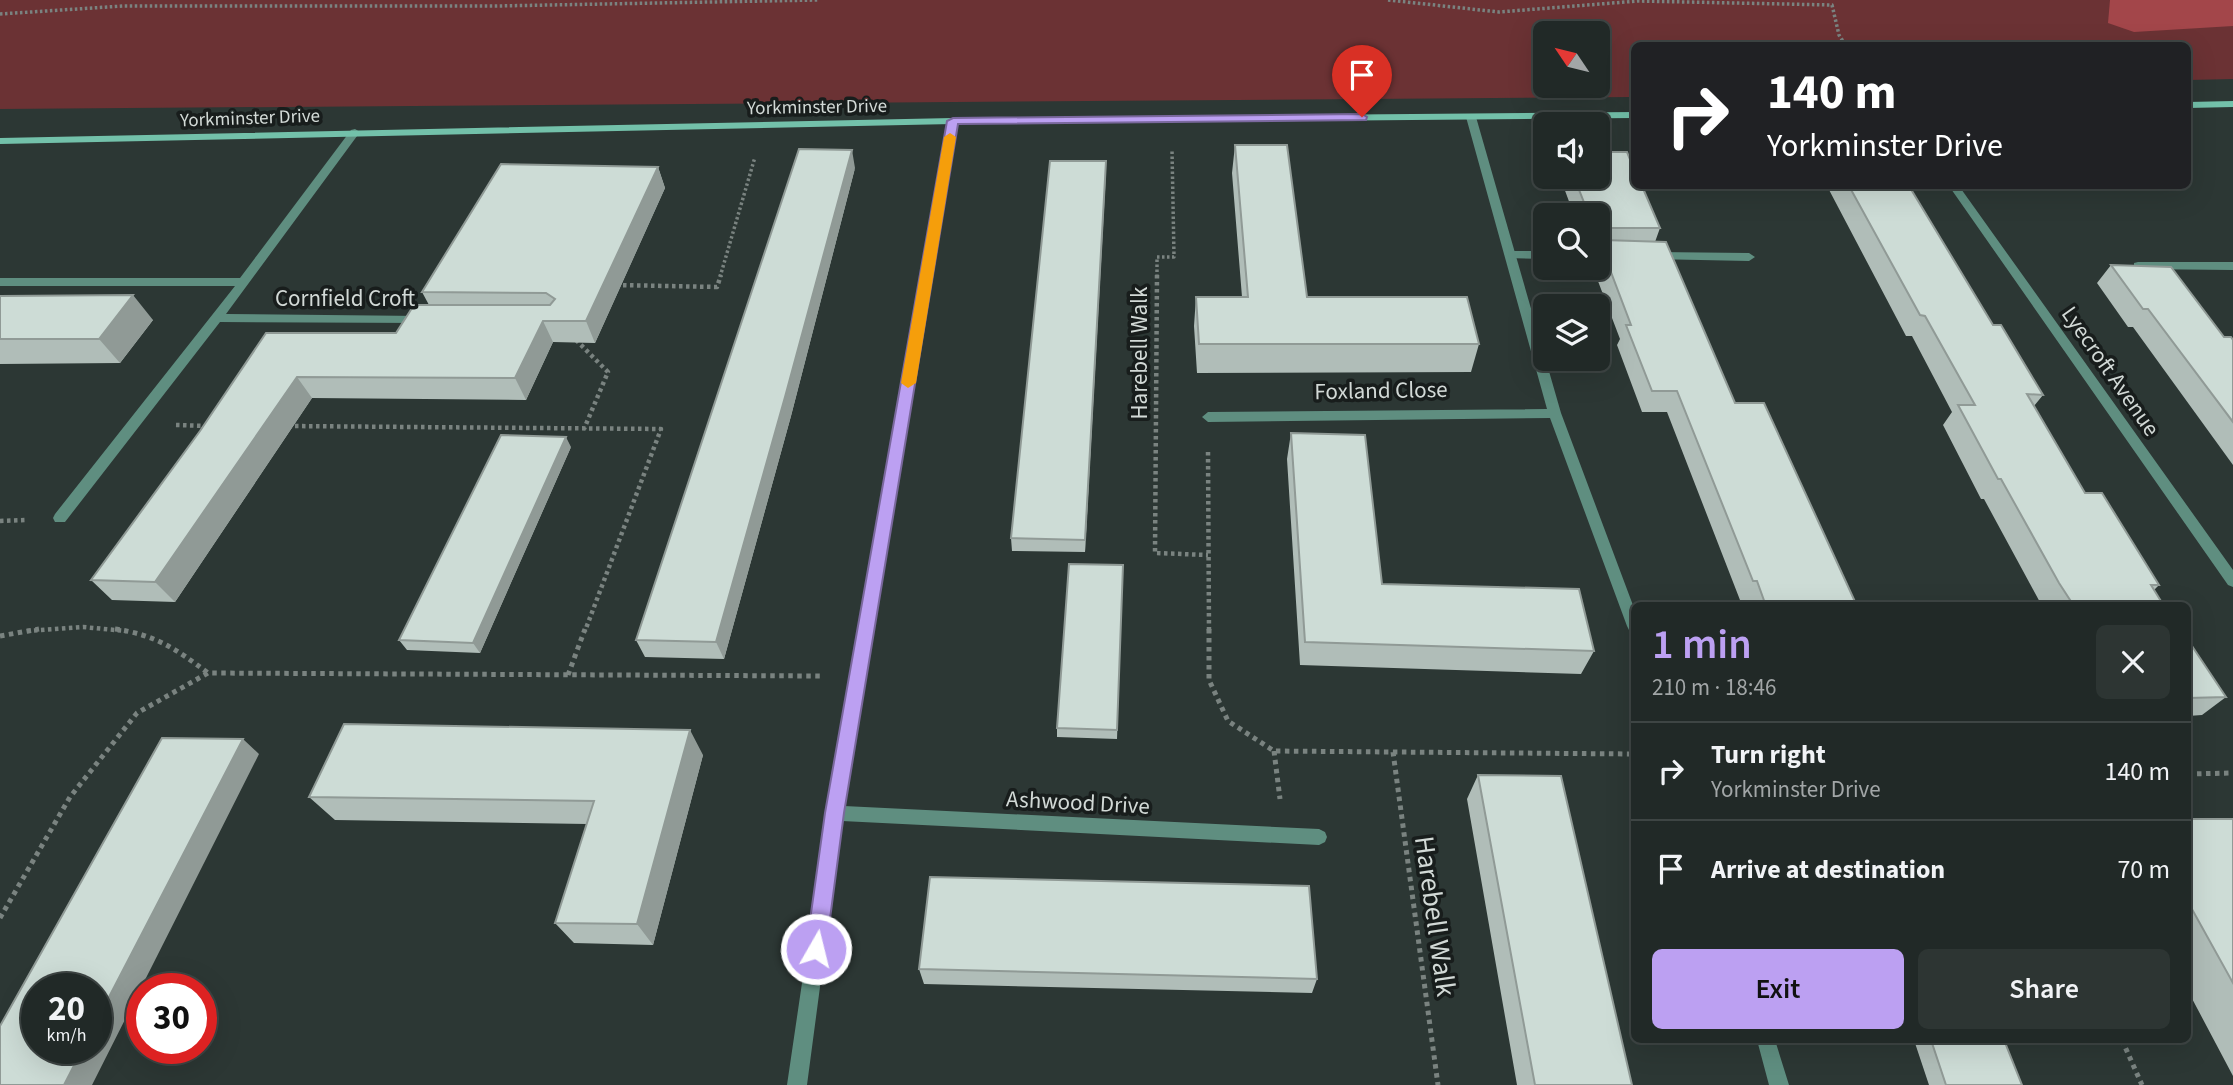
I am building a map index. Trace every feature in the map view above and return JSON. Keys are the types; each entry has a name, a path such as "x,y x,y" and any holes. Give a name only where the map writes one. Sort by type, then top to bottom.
{"street":[{"path":"2191,105 2233,104"},
{"name":"Yorkminster Drive","path":"0,141 953,121 1631,115"},
{"path":"1471,117 1555,413 1631,618"},
{"path":"797,1085 835,813 953,121"},
{"name":"Cornfield Croft","path":"60,518 217,318 355,132"},
{"name":"Lyecroft Avenue","path":"1956,189 2233,581"},
{"path":"1510,255 1533,255"},
{"path":"1639,256 1749,257"},
{"path":"2138,266 2233,266"},
{"name":"Cornfield Croft","path":"0,282 243,282"},
{"name":"Cornfield Croft","path":"217,318 434,320"},
{"name":"Foxland Close","path":"1208,416 1555,413"},
{"name":"Ashwood Drive","path":"835,813 1319,837"},
{"path":"1767,1043 1779,1085"}],"path":[{"path":"0,14 123,6 497,6 818,0"},
{"path":"1388,0 1499,12 1638,1 1832,5 1839,35 1843,42"},
{"name":"Harebell Walk","path":"1172,147 1174,257 1157,257 1156,553 1208,555"},
{"path":"613,285 717,287 757,150"},
{"path":"573,338 608,372 584,429"},
{"path":"1208,416 1209,680 1228,721 1274,751 1631,754"},
{"path":"133,425 215,426"},
{"path":"284,426 661,429 568,675"},
{"path":"0,636 27,630 104,627 166,642 208,673"},
{"path":"0,918 70,797 137,713 208,673 859,676"},
{"path":"1274,751 1284,835"},
{"name":"Harebell Walk","path":"1393,752 1438,1085"},
{"path":"2191,774 2233,773"},
{"path":"2123,1043 2141,1085"}],"shaded area":[{"path":"0,0 2233,0 2233,79 2191,80 2191,42 1631,42 1631,97 1610,97 1610,21 1533,21 1533,98 0,109"},
{"path":"2110,0 2233,0 2233,26 2134,32 2108,23"}],"building":[{"path":"1235,145 1287,145 1307,297 1467,297 1479,344 1199,344 1196,297 1248,297"},
{"path":"799,149 852,150 716,642 636,640"},
{"path":"1610,152 1627,152 1631,162 1631,189 1643,189 1660,228 1610,228 1610,203 1584,203 1579,189 1610,189"},
{"path":"1050,161 1106,161 1085,540 1011,538"},
{"path":"501,164 658,167 586,321 543,321 515,378 297,377 155,582 91,580 200,431 266,333 396,333 414,305 550,305 555,299 546,293 422,292"},
{"path":"1851,189 1911,189 1993,325 2001,325 2043,395 2027,394 2085,493 2102,493 2159,585 2151,585 2162,602 2071,602 2001,479 1998,479 1958,405 1975,405 1925,316 1920,315"},
{"path":"1610,240 1666,242 1735,403 1764,403 1855,602 1765,602 1757,581 1753,581 1677,391 1652,391 1626,325 1631,325 1610,270"},
{"path":"2111,265 2171,267 2224,337 2231,337 2233,422 2148,309 2143,309"},
{"path":"133,295 99,339 0,339 0,296"},
{"path":"1291,433 1365,435 1382,584 1579,589 1594,651 1305,642"},
{"path":"501,435 566,437 473,643 399,640"},
{"path":"1069,564 1123,565 1117,730 1057,728"},
{"path":"2191,644 2226,697 2191,698"},
{"path":"344,724 690,730 637,924 555,923 594,801 309,797"},
{"path":"162,738 243,739 112,991 112,973 30,973"},
{"path":"1478,775 1561,776 1632,1085 1535,1085"},
{"path":"2191,819 2233,819 2233,983 2191,907"},
{"path":"930,877 1309,886 1317,979 919,969"},
{"path":"21,989 21,1064 75,1064 64,1085 0,1085 0,1026"},
{"path":"1932,1043 2005,1043 2022,1085 1946,1085"}],"slow traffic":[{"path":"908,383 950,137"}],"route":[{"path":"816,949 835,813 953,121 1362,117"}]}
